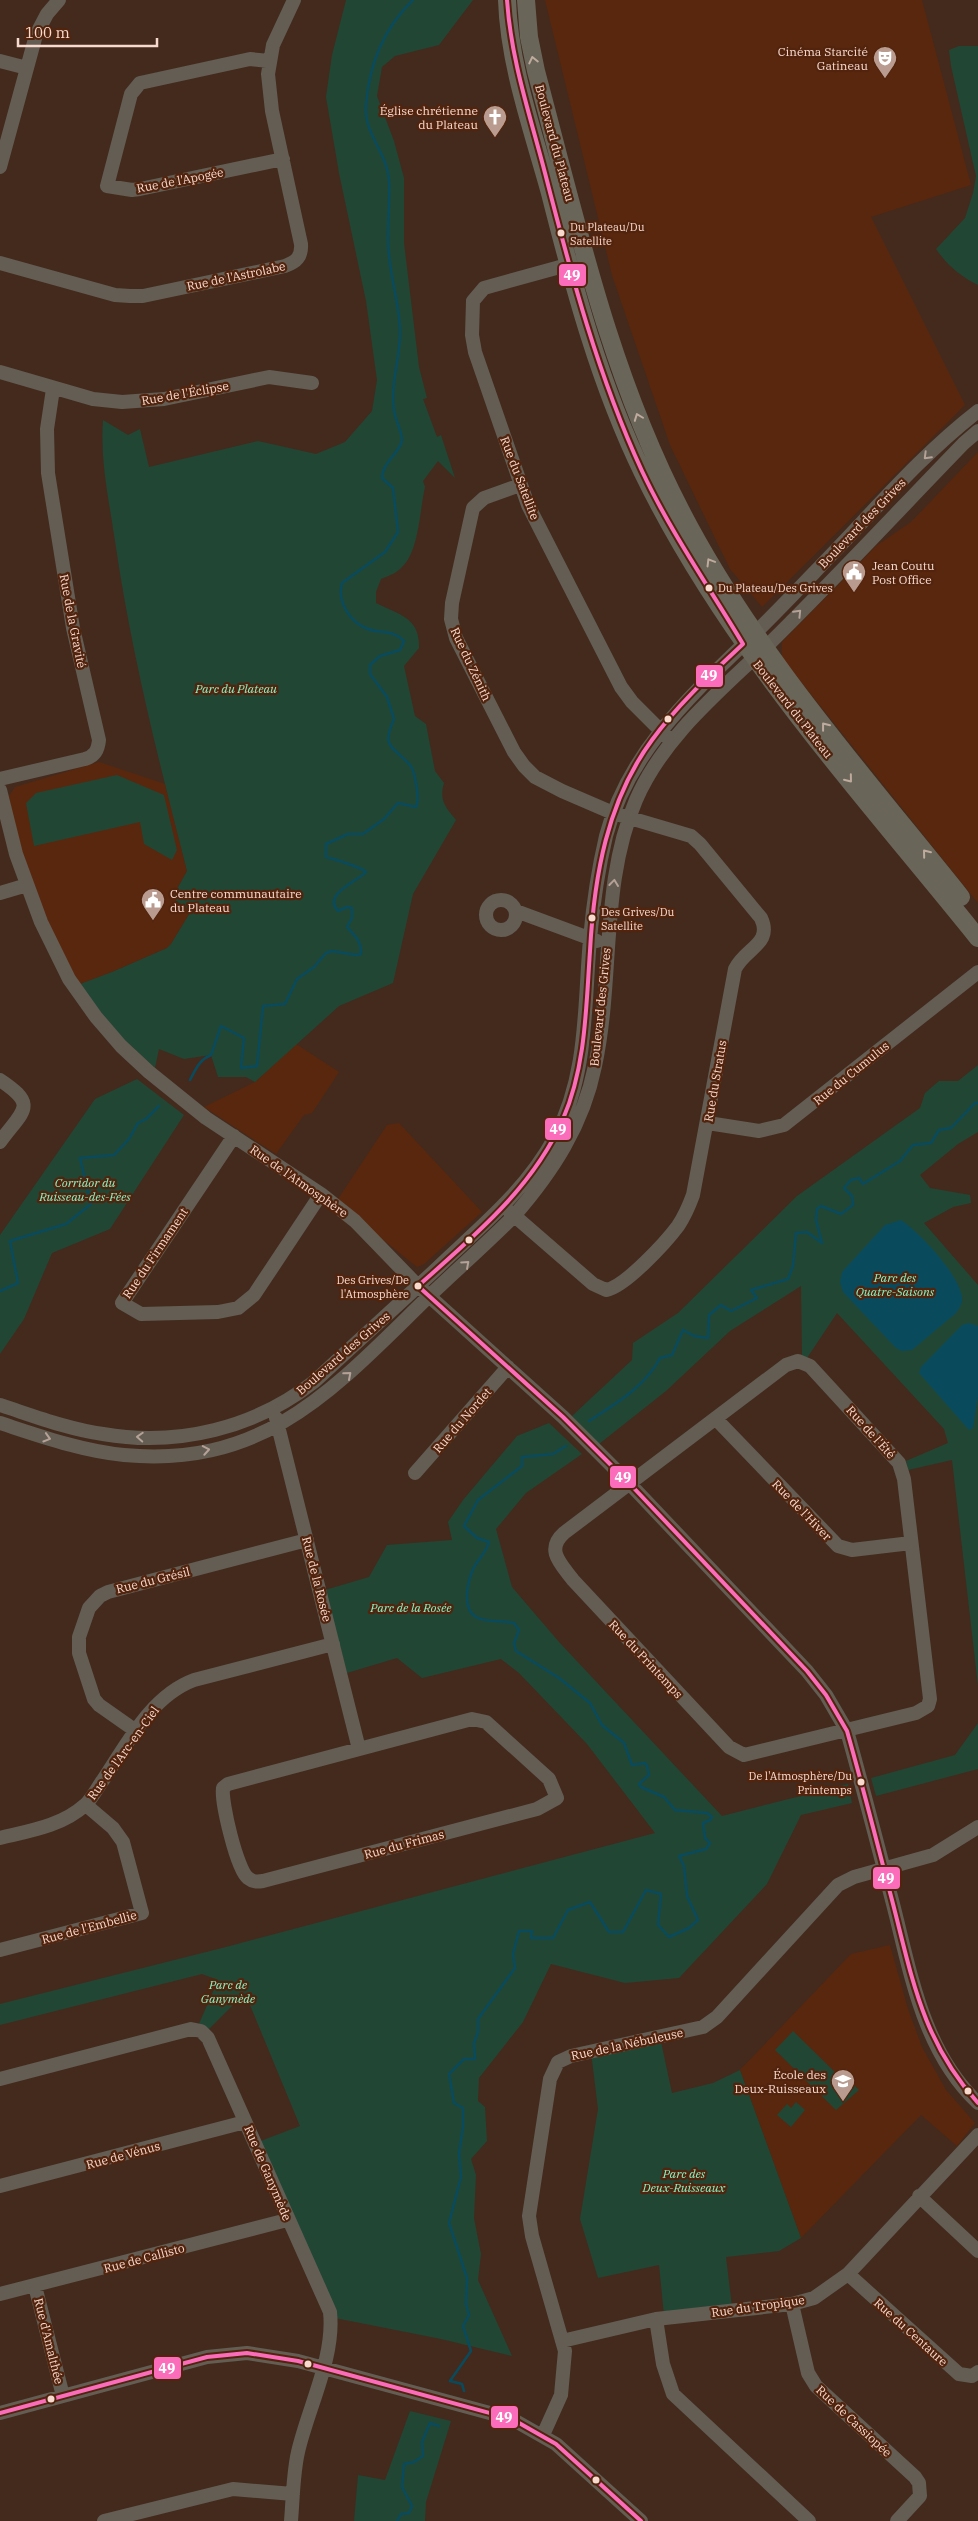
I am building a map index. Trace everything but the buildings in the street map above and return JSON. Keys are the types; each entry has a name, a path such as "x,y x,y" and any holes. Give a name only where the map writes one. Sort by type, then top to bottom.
{"main road":[{"name":"Boulevard du Plateau","path":"507,0 514,56 568,264 606,380 642,471 676,537 754,646 978,938"},
{"name":"Boulevard du Plateau","path":"526,0 534,62 586,260 607,330 653,452 692,531 754,646 978,919"}],"street":[{"path":"0,166 27,68 42,23 60,0"},
{"name":"Rue de l'Astrolabe","path":"0,263 115,295 130,296 143,296 292,264 300,256 301,244 269,95 269,61 273,45 294,0"},
{"name":"Rue de l'Apogée","path":"269,61 250,60 140,83 131,94 107,186 140,190 282,159"},
{"path":"0,61 27,68"},
{"name":"Rue du Satellite","path":"586,260 495,284 480,292 473,301 473,345 520,485 534,517 621,688 632,702 672,742"},
{"name":"Rue de l'Éclipse","path":"0,372 53,389 93,399 134,402 164,399 269,377 312,383"},
{"name":"Rue de la Gravité","path":"0,779 85,759 91,757 98,748 99,740 73,628 48,473 48,428 53,389"},
{"name":"Boulevard des Grives","path":"0,1423 88,1448 122,1455 161,1456 222,1448 278,1426 317,1401 353,1371 514,1216 551,1172 566,1148 584,1105 598,1048 618,852 629,818 650,772 672,742 754,646 892,491 978,411"},
{"name":"Boulevard des Grives","path":"0,1405 103,1434 156,1438 180,1437 220,1429 274,1409 315,1381 504,1206 536,1168 554,1137 570,1101 585,1033 590,938 601,860 613,813 634,769 660,730 754,646 978,431"},
{"name":"Rue du Zénith","path":"520,485 484,498 473,508 452,603 453,628 488,701 524,766 535,777 613,813"},
{"name":"Rue de l'Atmosphère","path":"0,790 22,886"},
{"name":"Rue du Stratus","path":"514,1216 600,1289 612,1289 622,1283 671,1235 683,1217 693,1195 708,1123 734,975 742,958 763,937 766,928 761,918 700,844 691,836 613,813"},
{"name":"Rue de l'Atmosphère","path":"0,826 22,886 36,933 52,965 69,979 96,1017 134,1059 206,1118 320,1194 355,1221 418,1286 562,1417 630,1484 807,1671 826,1695 847,1731 922,2014 946,2064 955,2078 978,2104"},
{"path":"0,893 22,886"},
{"path":"516,911 607,946"},
{"name":"Rue du Cumulus","path":"708,1123 760,1131 784,1124 801,1114 978,972"},
{"path":"0,1080 18,1092 24,1104 23,1110 0,1142"},
{"path":"570,1101 584,1105"},
{"name":"Rue du Firmament","path":"234,1136 122,1303 141,1314 154,1315 218,1312 238,1308 254,1295 320,1194"},
{"path":"504,1206 514,1216"},
{"name":"Rue de l'Été","path":"630,1484 792,1362 804,1362 899,1463 904,1479 930,1691 928,1706 916,1713 847,1731"},
{"name":"Rue du Nordet","path":"415,1473 508,1367"},
{"name":"Rue de la Rosée","path":"274,1409 280,1440 308,1540 359,1749"},
{"name":"Rue de l'Hiver","path":"716,1419 838,1546 852,1550 911,1543"},
{"name":"Rue du Printemps","path":"630,1484 556,1541 556,1554 573,1580 734,1752 750,1755 847,1731"},
{"name":"Rue du Grésil","path":"136,1731 99,1705 90,1691 78,1645 79,1636 94,1602 108,1592 308,1540"},
{"name":"Rue de l'Arc-en-Ciel","path":"0,1838 48,1826 86,1805 136,1731 160,1701 176,1687 194,1680 333,1644"},
{"name":"Rue du Frimas","path":"472,1719 483,1720 549,1779 557,1798 538,1809 263,1882 248,1879 241,1868 223,1804 223,1788 234,1781 359,1749 472,1719"},
{"name":"Rue de l'Embellie","path":"0,1950 142,1913 123,1842 113,1828 86,1805"},
{"name":"Rue de la Nébuleuse","path":"544,2435 561,2395 566,2362 562,2341 532,2236 529,2216 553,2071 558,2062 572,2056 694,2030 710,2022 838,1885 854,1877 933,1855 978,1827"},
{"name":"Rue de Ganymède","path":"0,2079 196,2029 208,2038 330,2312 330,2331 322,2368 298,2452 291,2521"},
{"name":"Rue de Vénus","path":"0,2186 245,2122"},
{"name":"Rue du Tropique","path":"562,2341 656,2319 792,2304 814,2298 848,2274 978,2135"},
{"path":"919,2196 978,2251"},
{"name":"Rue de Callisto","path":"0,2294 288,2220"},
{"name":"Rue du Centaure","path":"848,2274 959,2374 972,2376 978,2372"},
{"name":"Rue d'Amalthée","path":"35,2286 63,2396"},
{"name":"Rue de Cassiopée","path":"792,2304 808,2373 816,2386 919,2483 920,2496 897,2521"},
{"path":"656,2319 663,2364 673,2394 809,2521"},
{"path":"0,2413 220,2354 262,2354 498,2414 544,2435 577,2461 642,2521"},
{"path":"104,2521 233,2489 294,2494"}],"shaded area":[{"path":"545,0 922,0 971,185 871,217 965,405 762,607 730,569 670,445 612,275"},
{"path":"978,452 978,903 782,658 782,642 876,546 911,522"},
{"path":"99,762 165,784 187,871 172,898 191,911 167,948 80,984 54,944 21,862 9,796 15,787"},
{"path":"296,1044 339,1072 312,1113 304,1115 276,1154 204,1107 255,1082"},
{"path":"399,1123 482,1212 424,1264 417,1267 336,1202 387,1125"},
{"name":"École des Deux-Ruisseaux","path":"890,1945 908,2009 922,2047 946,2090 975,2123 957,2146 921,2115 801,2238 740,2070 851,1954"}],"green space":[{"name":"Parc du Plateau","path":"346,0 473,0 439,45 395,56 382,67 377,96 394,141 404,178 404,243 419,367 427,398 423,399 437,437 441,435 455,478 438,461 423,481 425,487 418,529 412,551 408,560 400,569 381,579 376,592 376,603 406,618 416,630 419,648 404,666 415,716 426,724 435,771 444,783 442,794 444,803 456,820 413,894 393,983 339,1006 255,1082 246,1077 218,1077 211,1055 184,1059 159,1049 155,1068 113,1029 80,984 167,948 191,911 172,898 187,871 156,748 129,624 106,480 102,435 103,420 128,435 140,429 149,467 258,441 316,454 345,442 372,411 377,380 366,301 339,173 326,97 332,55"},
{"path":"959,46 978,46 978,285 955,270 936,249 965,218 976,176 951,66 949,50"},
{"path":"117,775 164,795 177,850 172,860 144,844 140,822 34,846 26,803 36,793"},
{"name":"Parc des Quatre-Saisons","path":"978,1065 978,1132 958,1144 920,1175 930,1188 970,1195 971,1203 953,1207 924,1223 978,1285 978,1686 952,1460 908,1470 906,1461 948,1443 944,1429 837,1313 807,1358 802,1356 801,1286 730,1331 666,1391 599,1444 572,1416 632,1360 633,1343 678,1313 797,1196 920,1108 925,1093 939,1081 958,1081"},
{"name":"Corridor du Ruisseau-des-Fées","path":"137,1079 184,1115 110,1229 52,1253 24,1319 0,1354 0,1235 95,1099"},
{"path":"549,1423 582,1454 526,1493 496,1529 512,1587 559,1642 722,1816 848,1784 852,1803 801,1815 767,1884 679,1978 625,1983 551,1964 523,2022 479,2078 478,2101 485,2107 487,2141 471,2159 476,2175 474,2218 481,2254 478,2280 512,2356 441,2339 335,2318 258,2142 300,2126 245,1993 208,2030 198,2026 218,1980 202,1974 0,2025 0,2004 222,1948 655,1833 587,1744 519,1673 501,1659 422,1678 397,1658 347,1673 325,1590 369,1577 387,1545 452,1540 448,1522 463,1500 517,1436"},
{"path":"978,1723 978,1769 876,1796 871,1778 955,1755"},
{"path":"793,2031 845,2082 848,2079 859,2090 836,2110 775,2050"},
{"name":"Parc des Deux-Ruisseaux","path":"660,2037 672,2093 713,2083 740,2070 801,2238 779,2251 726,2257 732,2307 664,2315 659,2265 598,2278 580,2219 598,2109 591,2052"},
{"path":"796,2102 805,2110 791,2127 777,2115 787,2104 791,2108"},
{"path":"410,2411 451,2421 426,2502 425,2521 354,2521 358,2475 385,2480"}],"water":[{"path":"901,1220 937,1254 959,1287 962,1297 960,1306 955,1314 912,1350 902,1351 896,1348 843,1292 840,1282 842,1272 885,1225"},
{"path":"969,1323 978,1326 978,1396 973,1428 969,1430 919,1373 921,1367 962,1325"}],"waterway":[{"path":"190,1080 201,1062 211,1055 221,1026 244,1038 241,1068 257,1066 263,1006 285,1004 297,979 314,967 326,953 332,951 356,955 361,954 359,942 347,927 352,918 352,908 347,907 338,911 334,905 334,899 343,889 366,872 326,857 326,844 348,834 363,834 384,819 398,803 416,807 417,803 416,785 412,768 390,745 388,736 394,719 387,697 370,674 370,665 380,656 400,650 404,641 391,633 361,626 350,616 341,597 342,583 385,552 398,532 393,488 382,478 385,467 399,448 402,439 393,400 400,330 388,248 389,180 384,160 368,125 366,105 371,76 380,48 394,23 413,0"},
{"path":"589,1421 629,1394 646,1378 660,1358 672,1355 683,1330 694,1336 708,1338 709,1315 721,1305 731,1311 757,1298 751,1290 788,1279 793,1266 796,1233 807,1232 822,1243 816,1220 817,1209 821,1206 841,1214 853,1205 852,1196 844,1188 851,1180 859,1178 863,1184 900,1161 913,1145 931,1143 939,1130 951,1128 975,1103 978,1103"},
{"path":"0,1291 18,1283 10,1241 66,1224 91,1204 80,1158 114,1155 129,1139 138,1123 146,1119 159,1106"},
{"path":"464,2391 462,2384 450,2381 471,2351 463,2326 469,2315 466,2304 467,2278 449,2223 461,2177 459,2153 463,2127 463,2108 454,2103 449,2074 464,2059 475,2059 474,2043 478,2032 478,2019 515,1968 513,1954 519,1931 532,1931 531,1938 553,1938 568,1910 590,1902 609,1932 623,1932 646,1890 661,1894 658,1925 669,1937 689,1928 698,1920 687,1896 684,1866 679,1856 706,1849 710,1843 705,1838 703,1823 712,1817 707,1813 675,1810 664,1797 641,1787 639,1784 649,1775 645,1763 632,1765 624,1743 602,1725 590,1703 559,1678 516,1651 514,1643 519,1630 514,1623 480,1619 471,1613 468,1607 467,1594 471,1574 489,1542 477,1538 464,1526 478,1500 522,1466 522,1457 553,1454 566,1446"},
{"path":"397,2521 401,2514 409,2513 412,2506 402,2487 404,2464 414,2462 423,2456 422,2442 430,2423 439,2426"}],"transit line":[{"name":"49","path":"507,0 517,66 527,109 576,287 612,399 626,435 653,493 677,537 743,644 695,690 652,740 624,788 614,814 606,841 595,895 581,1057 571,1099 563,1119 535,1167 500,1210 418,1286 563,1417 630,1484 807,1671 826,1695 847,1731 913,1982 931,2032 959,2080 978,2103"},
{"name":"49","path":"0,2413 207,2357 247,2353 298,2361 512,2419 556,2444 641,2521"}],"place":[{"name":"Cinéma Starcité Gatineau","path":"885,79"},
{"name":"Église chrétienne du Plateau","path":"495,138"},
{"name":"Du Plateau/Du Satellite","path":"561,233"},
{"name":"Du Plateau/Des Grives","path":"709,588"},
{"name":"Jean Coutu Post Office","path":"854,593"},
{"name":"Des Grives/Du Satellite","path":"592,918"},
{"name":"Centre communautaire du Plateau","path":"153,921"},
{"name":"Des Grives/De l'Atmosphère","path":"418,1286"},
{"name":"De l'Atmosphère/Du Printemps","path":"861,1782"},
{"name":"École des Deux-Ruisseaux","path":"843,2102"}],"park label":[{"name":"Parc de la Rosée","path":"411,1607"},
{"name":"Parc de Ganymède","path":"228,1991"}]}
